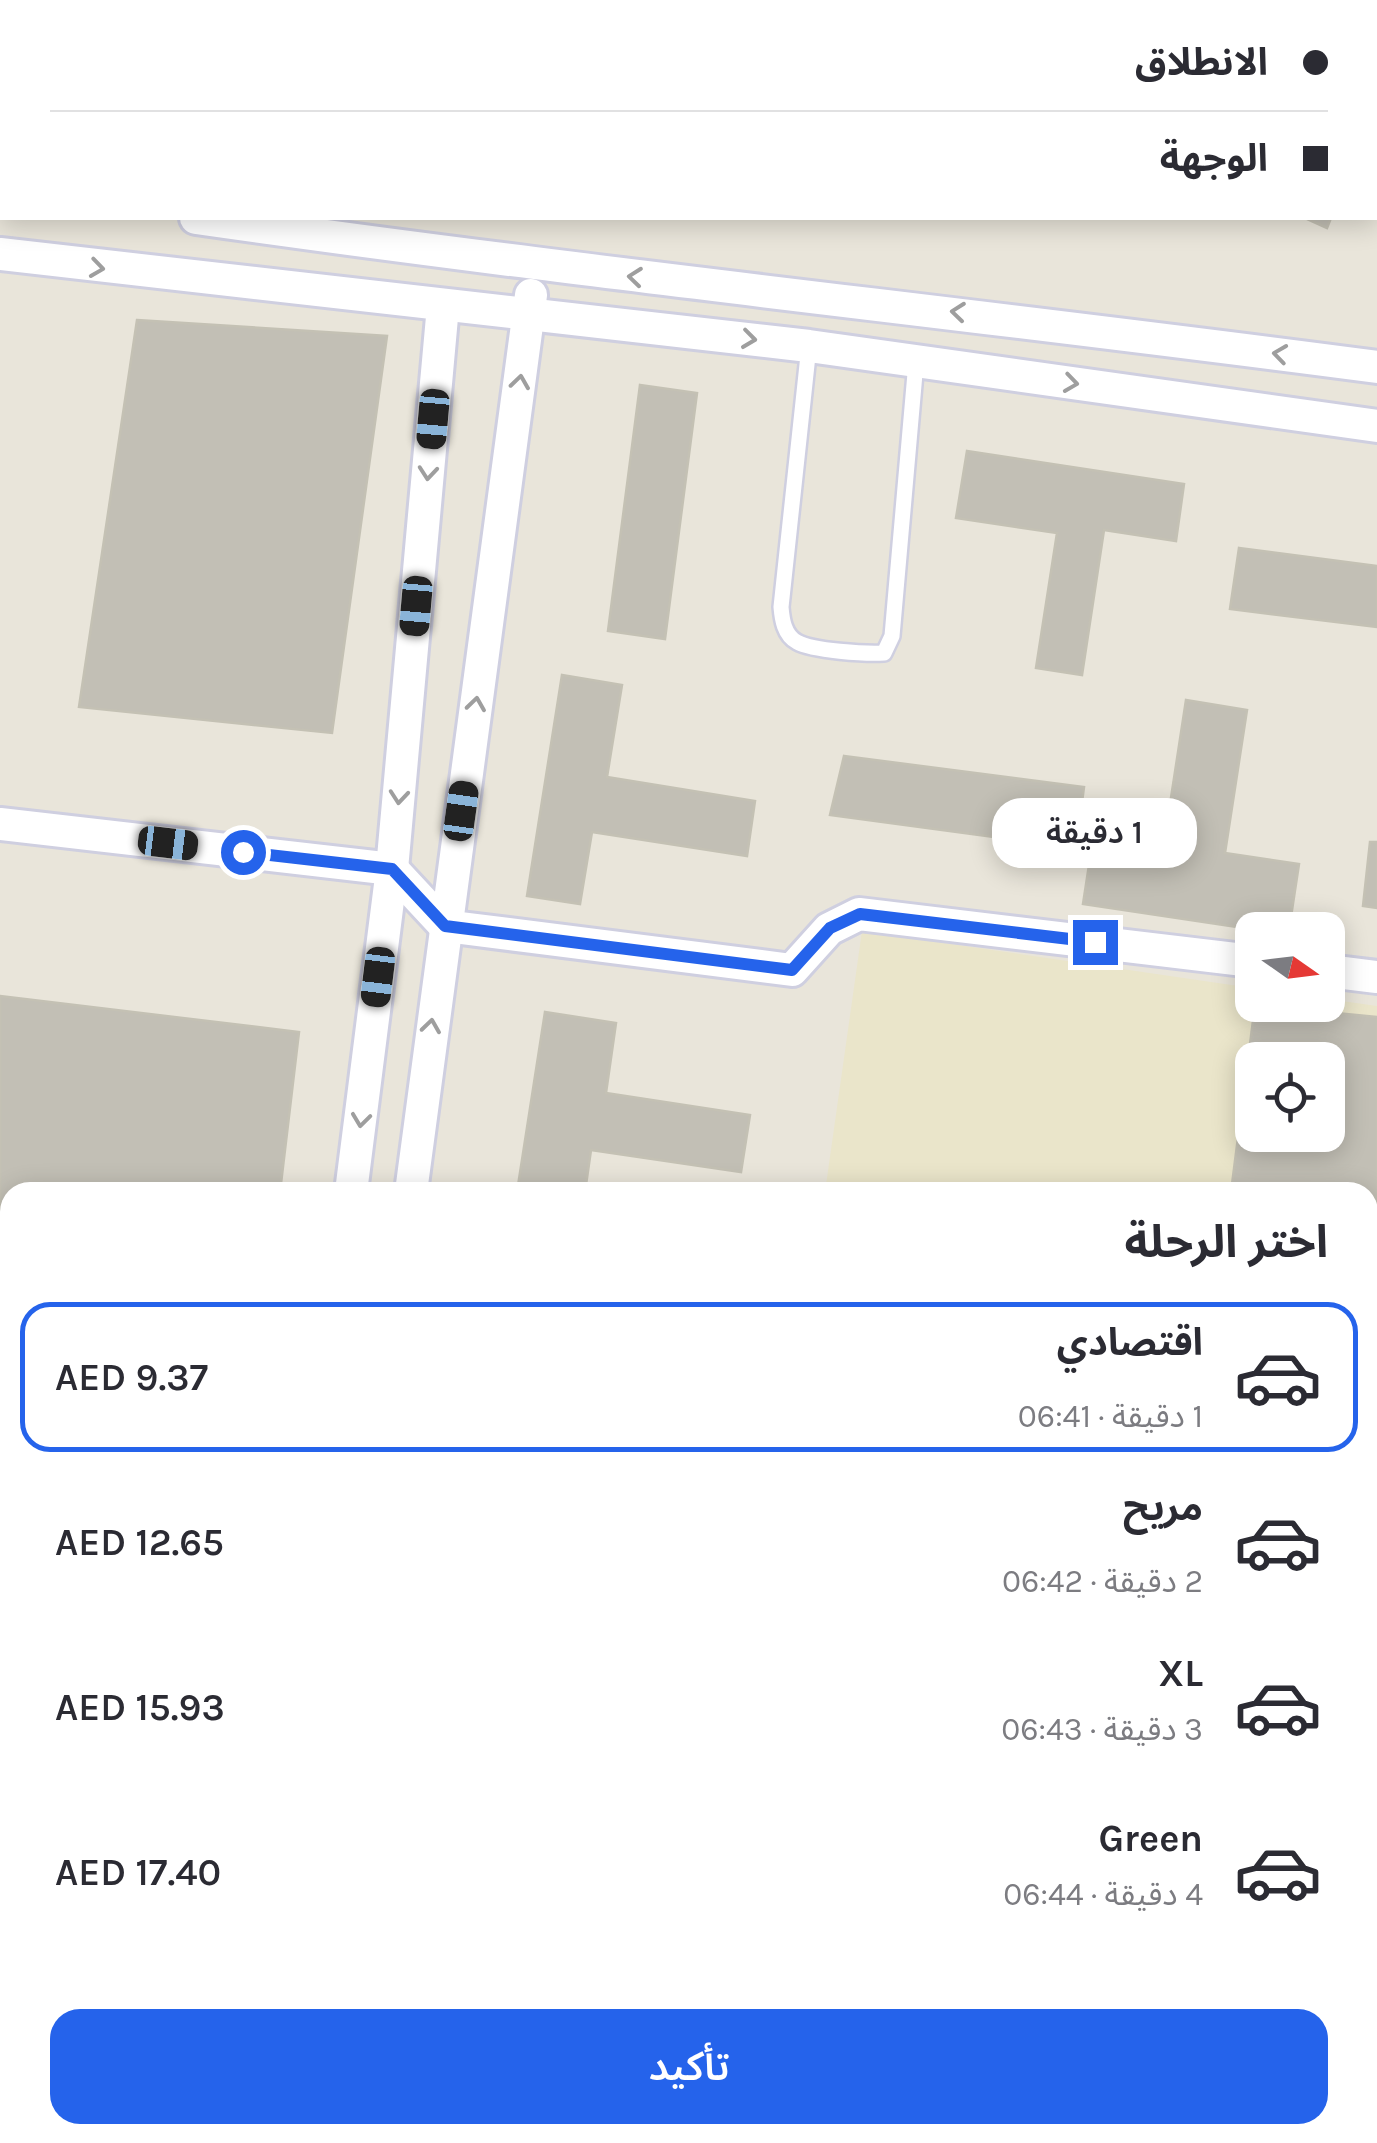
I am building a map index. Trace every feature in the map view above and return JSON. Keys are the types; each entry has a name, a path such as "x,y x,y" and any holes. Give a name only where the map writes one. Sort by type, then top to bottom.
{"street":[{"path":"210,220 534,266 971,313 1377,367"},
{"path":"0,254 809,346 1377,426"},
{"path":"412,1182 534,266"},
{"path":"353,1182 392,869 443,306"},
{"path":"0,824 392,869 445,926 792,970 830,928 860,914 1235,960"},
{"path":"1345,972 1377,977"}],"lane":[{"path":"809,346 781,606 784,626 797,642 865,654 884,652 892,636 916,362"}],"shaded area":[{"path":"862,931 1235,986 1235,1022 1345,1022 1345,1001 1377,1006 1377,1182 826,1182"}],"building":[{"path":"1309,220 1330,220 1327,228"},
{"path":"137,320 387,336 332,733 79,707"},
{"path":"640,385 697,393 665,639 608,631"},
{"path":"967,451 1184,484 1176,541 1104,530 1082,675 1036,668 1057,533 956,518"},
{"path":"1239,548 1377,566 1377,627 1230,609"},
{"path":"562,675 622,685 607,777 755,801 747,856 592,832 580,904 527,896"},
{"path":"1186,700 1247,710 1225,853 1299,864 1292,912 1235,912 1235,927 1083,904 1093,839 1163,850"},
{"path":"844,756 1084,787 1076,848 830,815"},
{"path":"1370,842 1377,842 1377,908 1363,906"},
{"path":"0,996 299,1032 281,1182 0,1182"},
{"path":"545,1012 616,1023 606,1093 750,1115 741,1172 591,1150 586,1182 519,1182"},
{"path":"1345,1014 1377,1017 1377,1182 1232,1182 1236,1152 1345,1152 1345,1042 1250,1042 1253,1022 1345,1022"}],"route":[{"path":"243,852 392,869 445,926 792,970 830,928 860,914 1095,942"}]}
